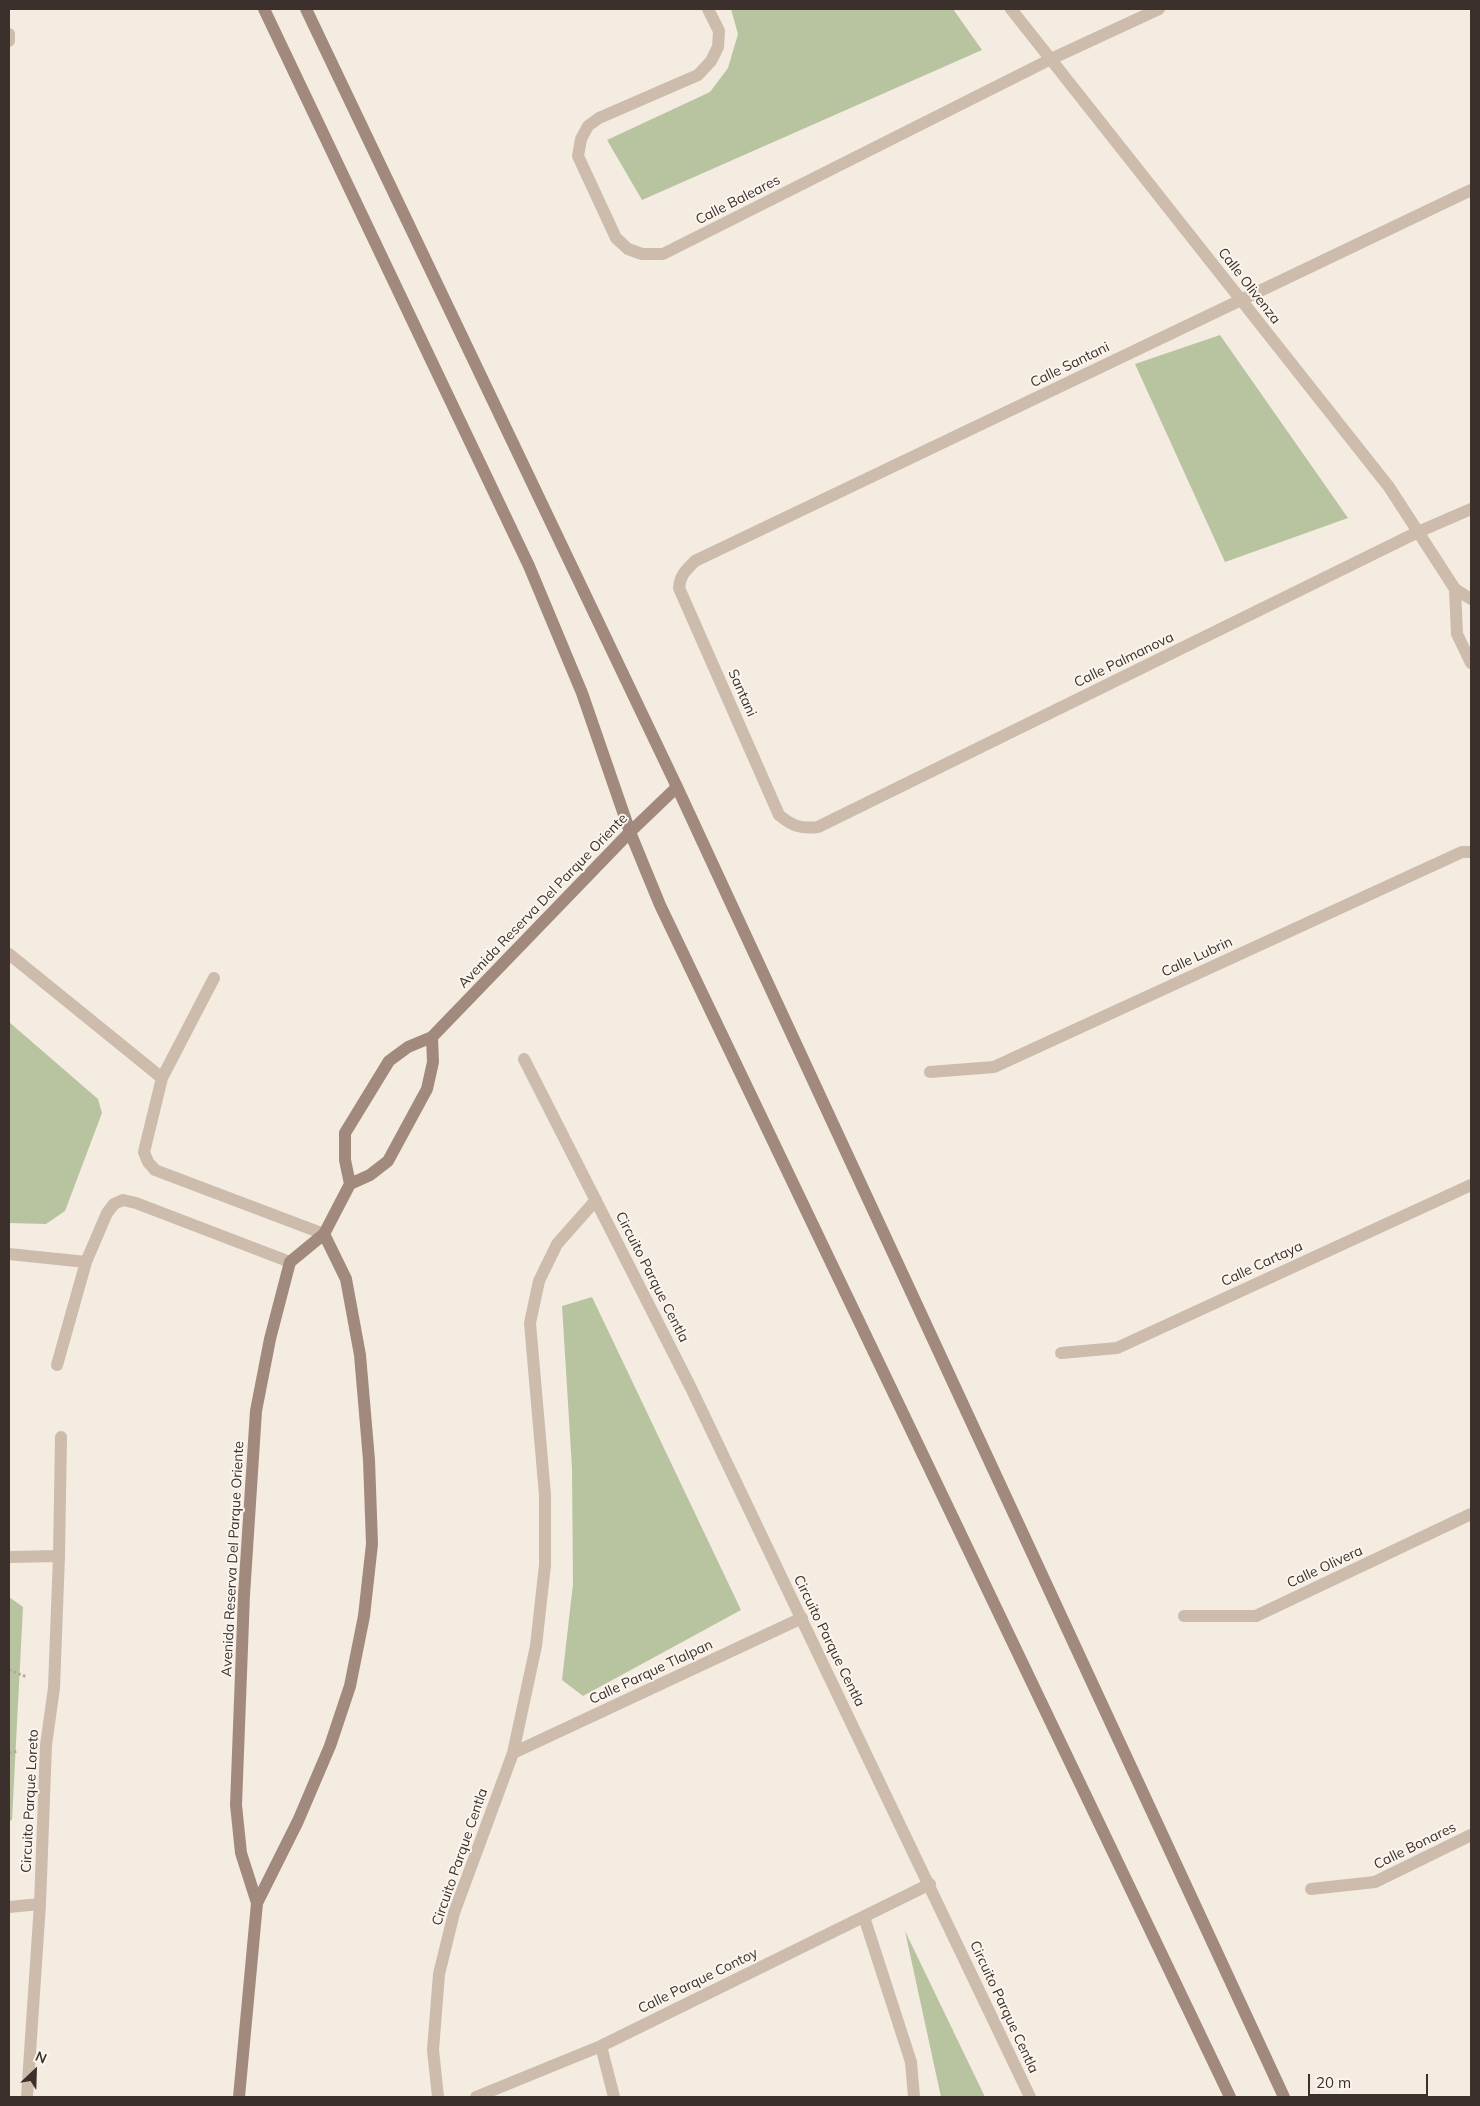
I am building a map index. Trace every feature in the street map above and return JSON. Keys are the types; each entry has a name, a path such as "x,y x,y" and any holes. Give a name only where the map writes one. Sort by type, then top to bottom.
{"street":[{"path":"264,9 529,566 582,693 630,832 664,914 1230,2097"},
{"path":"306,9 677,787 1284,2097"},
{"name":"Calle Baleares","path":"708,9 719,30 718,47 711,61 698,75 599,118 588,126 581,139 578,156 616,238 628,249 642,254 663,254 1051,60 1159,9"},
{"name":"Calle Olivenza","path":"1011,9 1389,487 1455,589 1471,599"},
{"path":"9,34 9,41"},
{"name":"Calle Santani","path":"685,570 695,561 1471,190"},
{"name":"Calle Palmanova","path":"790,825 804,828 818,827 1418,532 1471,509"},
{"name":"Santani","path":"685,570 680,578 679,588 779,815 790,825"},
{"path":"1455,589 1457,634 1471,663"},
{"name":"Avenida Reserva Del Parque Oriente","path":"350,1184 345,1160 345,1134 389,1061 408,1047 432,1037 630,832 677,787"},
{"name":"Calle Lubrin","path":"930,1072 994,1067 1462,852 1471,852"},
{"path":"9,954 162,1078"},
{"path":"214,978 162,1078 145,1140 144,1152 148,1162 155,1170 324,1234"},
{"path":"57,1365 86,1262 107,1213 114,1204 123,1200 136,1203 290,1262 324,1234 350,1184 370,1175 388,1160 427,1089 434,1062 432,1037"},
{"name":"Circuito Parque Centla","path":"524,1058 696,1397 1030,2097"},
{"name":"Calle Cartaya","path":"1061,1353 1117,1348 1471,1185"},
{"name":"Circuito Parque Centla","path":"438,2097 433,2050 439,1974 454,1913 513,1754 536,1646 545,1565 545,1495 530,1323 539,1281 557,1244 596,1200"},
{"name":"Avenida Reserva Del Parque Oriente","path":"239,2097 257,1903 298,1821 330,1746 350,1686 364,1616 371,1553 369,1460 360,1355 346,1279 324,1234"},
{"path":"9,1254 86,1262"},
{"name":"Avenida Reserva Del Parque Oriente","path":"257,1903 241,1853 236,1805 244,1594 256,1411 270,1339 290,1262"},
{"name":"Circuito Parque Loreto","path":"27,2097 40,1904 46,1745 54,1688 61,1437"},
{"name":"Calle Olivera","path":"1184,1616 1256,1616 1471,1514"},
{"path":"9,1557 59,1556"},
{"name":"Calle Parque Tlalpan","path":"513,1754 802,1618"},
{"name":"Calle Bonares","path":"1311,1889 1375,1882 1471,1836"},
{"name":"Calle Parque Contoy","path":"476,2097 601,2046 930,1884"},
{"path":"9,1907 40,1904"},
{"path":"864,1917 911,2062 914,2097"},
{"path":"601,2046 614,2097"}],"green space":[{"path":"731,9 953,9 982,50 642,200 607,140 710,92 728,68 738,34"},
{"path":"1220,335 1348,518 1225,562 1135,364"},
{"path":"9,1022 98,1099 102,1113 65,1211 46,1224 9,1223"},
{"path":"592,1297 741,1610 583,1696 562,1680 573,1584 572,1468 562,1306"},
{"path":"9,1597 23,1607 12,1820 9,1821"},
{"path":"905,1931 985,2097 941,2097"}]}
